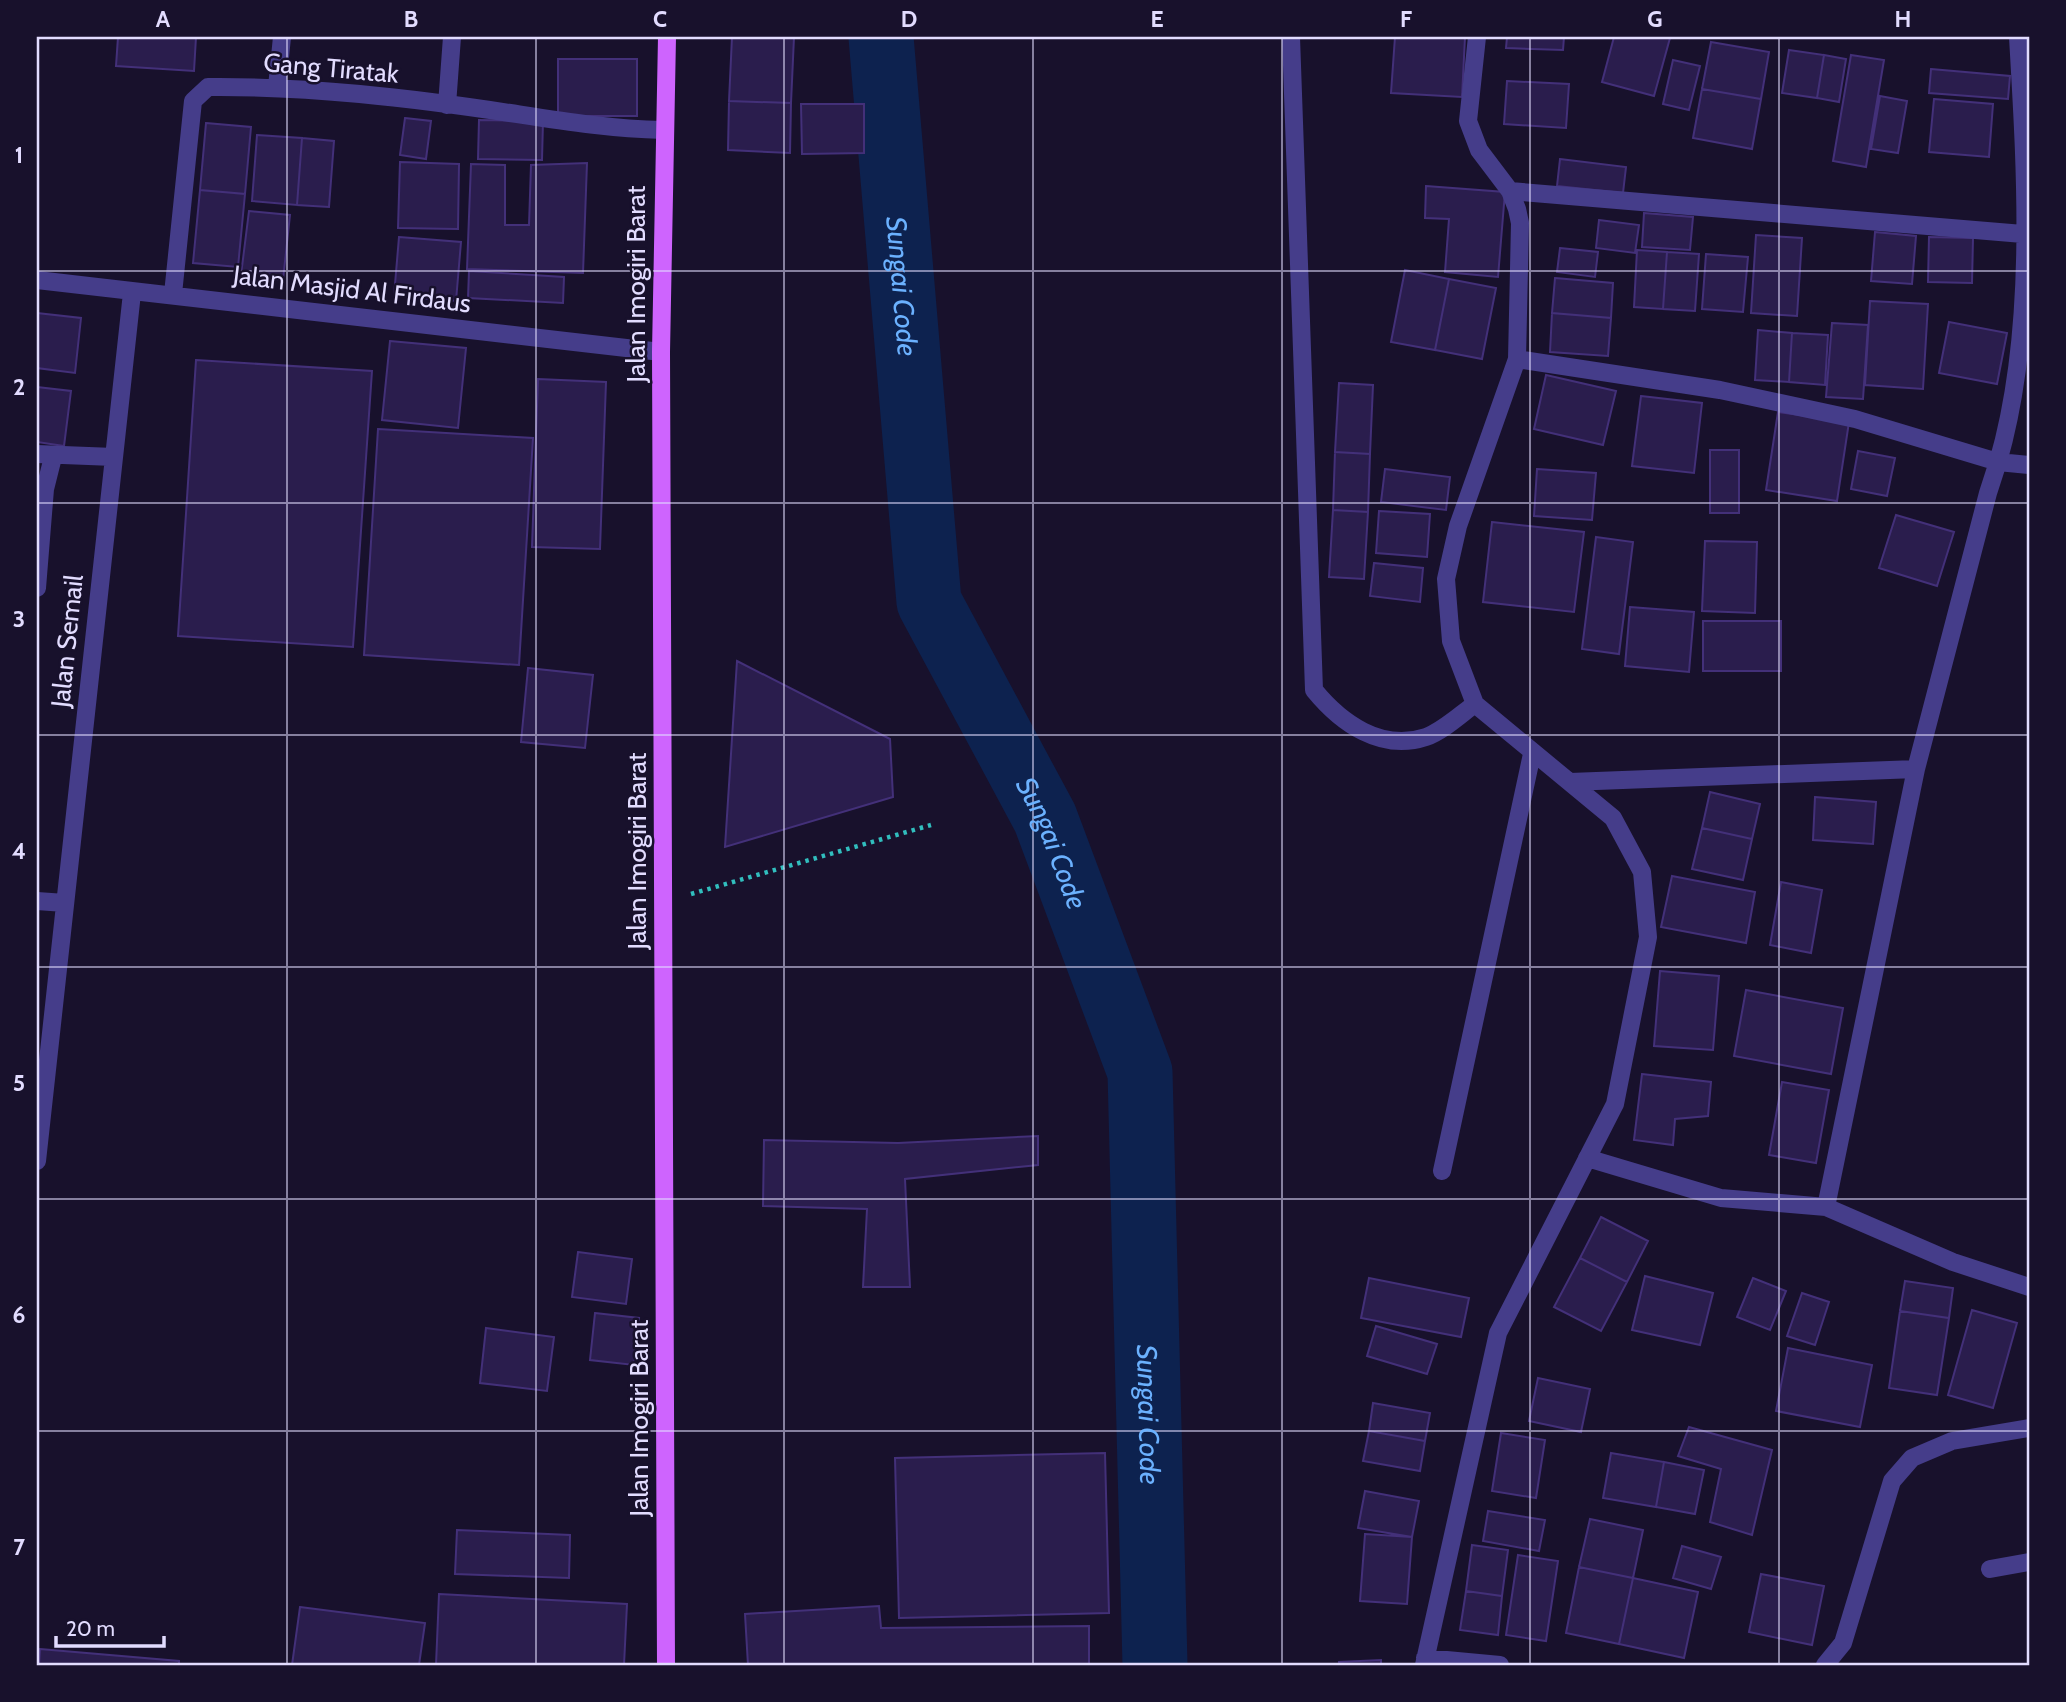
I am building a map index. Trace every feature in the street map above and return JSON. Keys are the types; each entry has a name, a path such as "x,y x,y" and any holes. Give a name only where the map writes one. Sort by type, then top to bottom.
{"main road":[{"name":"Jalan Imogiri Barat","path":"666,1665 661,352 663,130 667,37"}],"street":[{"path":"277,87 282,37"},
{"path":"447,105 452,37"},
{"path":"1292,37 1314,690 1337,717 1387,740 1426,737 1475,704"},
{"path":"1477,37 1468,121 1479,150 1510,191 1520,223 1517,359 1458,526 1446,579 1451,641 1475,704 1532,754 1613,818 1642,872 1648,937 1615,1104 1498,1333 1439,1608 1425,1661 1500,1665"},
{"path":"1826,1207 1916,769 1998,462 2022,347 2024,234 2018,37"},
{"name":"Gang Tiratak","path":"173,294 193,101 208,87 277,87 447,105 607,128 663,130"},
{"path":"1510,191 2024,234"},
{"name":"Jalan Masjid Al Firdaus","path":"37,280 661,352"},
{"name":"Jalan Semail","path":"37,1161 43,1049 65,903 132,293"},
{"path":"1517,359 1720,390 1855,419 1998,462 2029,465"},
{"path":"37,588 45,455 114,457"},
{"path":"1442,1171 1532,754"},
{"path":"1570,782 1916,769"},
{"path":"37,901 65,903"},
{"path":"1587,1158 1721,1198 1826,1207 1953,1262 2029,1287"},
{"path":"1825,1665 1843,1643 1892,1481 1912,1458 1952,1441 2029,1427"},
{"path":"1990,1569 2029,1563"}],"path":[{"path":"663,902 931,825"}],"building":[{"path":"118,37 196,37 194,71 116,66"},
{"path":"732,37 794,37 791,103 729,101"},
{"path":"1395,37 1465,37 1462,97 1391,93"},
{"path":"1507,37 1564,37 1563,50 1506,48"},
{"path":"1614,37 1670,38 1654,96 1602,82"},
{"path":"1711,42 1769,52 1761,99 1702,89"},
{"path":"1789,50 1824,55 1817,98 1782,93"},
{"path":"1824,55 1846,59 1839,102 1817,98"},
{"path":"1851,55 1884,60 1866,167 1833,161"},
{"path":"558,59 637,59 637,116 558,116"},
{"path":"1673,60 1700,66 1689,110 1663,104"},
{"path":"1931,69 2010,76 2008,99 1929,93"},
{"path":"1507,81 1569,84 1566,128 1504,124"},
{"path":"1702,89 1761,99 1752,149 1693,138"},
{"path":"1880,96 1907,101 1898,153 1871,149"},
{"path":"1934,99 1993,104 1989,157 1929,152"},
{"path":"729,101 791,103 790,153 728,150"},
{"path":"801,104 864,104 864,153 802,154"},
{"path":"405,118 431,121 426,159 400,155"},
{"path":"479,120 543,121 542,160 478,159"},
{"path":"206,123 251,127 245,194 200,190"},
{"path":"257,135 302,138 297,205 252,201"},
{"path":"302,138 334,141 329,207 297,205"},
{"path":"1560,159 1626,167 1623,193 1557,186"},
{"path":"400,162 459,164 458,229 398,228"},
{"path":"587,163 583,273 467,269 471,164 505,165 505,225 529,225 531,165"},
{"path":"1426,186 1505,192 1498,277 1445,272 1449,219 1425,218"},
{"path":"200,190 245,194 238,267 193,263"},
{"path":"249,211 290,215 283,280 241,275"},
{"path":"1644,213 1693,217 1690,250 1642,247"},
{"path":"1599,220 1639,225 1635,253 1596,248"},
{"path":"1875,232 1916,236 1912,284 1871,281"},
{"path":"1756,235 1802,238 1797,316 1751,313"},
{"path":"399,237 461,242 456,301 394,296"},
{"path":"1929,237 1973,238 1972,283 1928,282"},
{"path":"1560,248 1598,252 1595,277 1557,272"},
{"path":"1637,250 1667,252 1663,309 1634,307"},
{"path":"1667,252 1699,254 1695,311 1663,309"},
{"path":"1706,254 1748,257 1743,312 1702,309"},
{"path":"1405,270 1449,279 1435,350 1391,342"},
{"path":"469,271 564,277 563,303 468,298"},
{"path":"1555,278 1613,283 1611,318 1552,313"},
{"path":"1449,279 1496,288 1482,359 1435,350"},
{"path":"1870,301 1928,304 1923,389 1865,385"},
{"path":"37,313 81,318 75,373 37,368"},
{"path":"1552,313 1611,318 1608,356 1550,352"},
{"path":"1949,322 2007,333 1997,384 1939,373"},
{"path":"1832,323 1868,325 1863,399 1826,397"},
{"path":"1758,330 1792,333 1789,382 1755,380"},
{"path":"1792,333 1828,335 1825,385 1789,382"},
{"path":"390,341 466,348 458,428 382,420"},
{"path":"196,360 372,371 353,647 178,636"},
{"path":"1546,375 1616,391 1603,445 1534,429"},
{"path":"538,379 606,382 600,549 532,547"},
{"path":"1339,383 1373,385 1370,454 1335,452"},
{"path":"37,387 71,391 64,446 37,442"},
{"path":"1641,396 1702,403 1694,473 1632,466"},
{"path":"1778,412 1849,422 1837,501 1766,490"},
{"path":"378,429 533,438 519,665 364,655"},
{"path":"1710,450 1739,450 1739,513 1710,513"},
{"path":"1858,451 1895,458 1887,496 1851,489"},
{"path":"1335,452 1370,454 1368,512 1333,510"},
{"path":"1385,469 1450,477 1446,510 1381,502"},
{"path":"1537,469 1596,473 1592,520 1534,516"},
{"path":"1333,510 1368,512 1364,579 1329,577"},
{"path":"1379,511 1430,514 1427,557 1376,553"},
{"path":"1896,515 1954,532 1937,586 1879,568"},
{"path":"1492,522 1584,532 1574,612 1483,602"},
{"path":"1596,537 1633,542 1619,654 1582,649"},
{"path":"1705,541 1757,542 1755,613 1702,611"},
{"path":"1374,563 1423,568 1420,602 1370,596"},
{"path":"1630,607 1694,612 1689,672 1625,666"},
{"path":"1703,621 1781,621 1781,671 1703,671"},
{"path":"737,661 890,739 893,797 725,847"},
{"path":"528,668 593,675 585,748 521,742"},
{"path":"1710,792 1760,804 1752,839 1702,828"},
{"path":"1815,797 1876,802 1873,844 1813,840"},
{"path":"1702,828 1752,839 1743,880 1692,869"},
{"path":"1672,876 1755,892 1746,943 1661,927"},
{"path":"1781,882 1822,890 1811,953 1770,945"},
{"path":"1660,971 1719,976 1713,1050 1654,1046"},
{"path":"1746,990 1843,1008 1831,1074 1734,1056"},
{"path":"1642,1074 1711,1082 1708,1116 1675,1119 1673,1145 1634,1140"},
{"path":"1782,1082 1829,1090 1816,1163 1769,1155"},
{"path":"1038,1136 1038,1165 905,1179 910,1287 863,1287 867,1209 763,1206 764,1140 898,1143"},
{"path":"1601,1217 1648,1241 1627,1282 1580,1258"},
{"path":"578,1252 632,1259 626,1304 572,1297"},
{"path":"1580,1258 1627,1282 1601,1331 1554,1307"},
{"path":"1645,1276 1713,1293 1700,1345 1632,1330"},
{"path":"1369,1278 1469,1298 1461,1337 1361,1318"},
{"path":"1753,1278 1786,1291 1770,1330 1737,1317"},
{"path":"1905,1281 1953,1288 1949,1318 1900,1311"},
{"path":"1802,1293 1829,1302 1815,1345 1787,1336"},
{"path":"1972,1310 2017,1323 1993,1408 1948,1395"},
{"path":"1900,1311 1949,1318 1937,1395 1889,1388"},
{"path":"595,1313 639,1318 634,1365 590,1360"},
{"path":"1376,1326 1437,1344 1427,1374 1367,1356"},
{"path":"486,1328 554,1337 547,1391 480,1383"},
{"path":"1788,1348 1872,1365 1860,1427 1776,1411"},
{"path":"1538,1378 1590,1389 1581,1432 1529,1421"},
{"path":"1373,1403 1430,1413 1425,1441 1369,1431"},
{"path":"1689,1427 1772,1450 1752,1535 1710,1522 1721,1469 1678,1456"},
{"path":"1369,1431 1425,1441 1420,1471 1363,1461"},
{"path":"1501,1433 1545,1440 1536,1498 1492,1491"},
{"path":"1105,1453 1109,1613 899,1618 895,1458"},
{"path":"1611,1453 1664,1462 1656,1507 1603,1498"},
{"path":"1664,1462 1704,1470 1695,1514 1656,1507"},
{"path":"1365,1491 1419,1501 1412,1537 1358,1528"},
{"path":"1488,1511 1545,1520 1539,1551 1483,1541"},
{"path":"1590,1519 1643,1530 1633,1578 1579,1567"},
{"path":"457,1530 570,1535 569,1578 455,1574"},
{"path":"1365,1534 1412,1537 1407,1604 1360,1601"},
{"path":"1472,1545 1508,1550 1502,1596 1466,1591"},
{"path":"1682,1546 1721,1557 1711,1589 1673,1578"},
{"path":"1518,1555 1558,1561 1546,1641 1506,1635"},
{"path":"1579,1567 1633,1578 1619,1644 1566,1633"},
{"path":"1761,1574 1824,1586 1812,1645 1749,1632"},
{"path":"1633,1578 1698,1592 1684,1658 1619,1644"},
{"path":"1466,1591 1502,1596 1498,1635 1460,1630"},
{"path":"439,1594 627,1604 624,1665 436,1665"},
{"path":"879,1606 881,1628 1089,1626 1089,1665 748,1665 745,1614"},
{"path":"300,1607 425,1623 419,1665 292,1665"},
{"path":"40,1649 179,1661 179,1665 39,1665"},
{"path":"1381,1660 1381,1665 1339,1665 1339,1662"}],"waterway":[{"name":"Sungai Code","path":"881,37 929,602 1045,818 1140,1072 1155,1665"}]}
